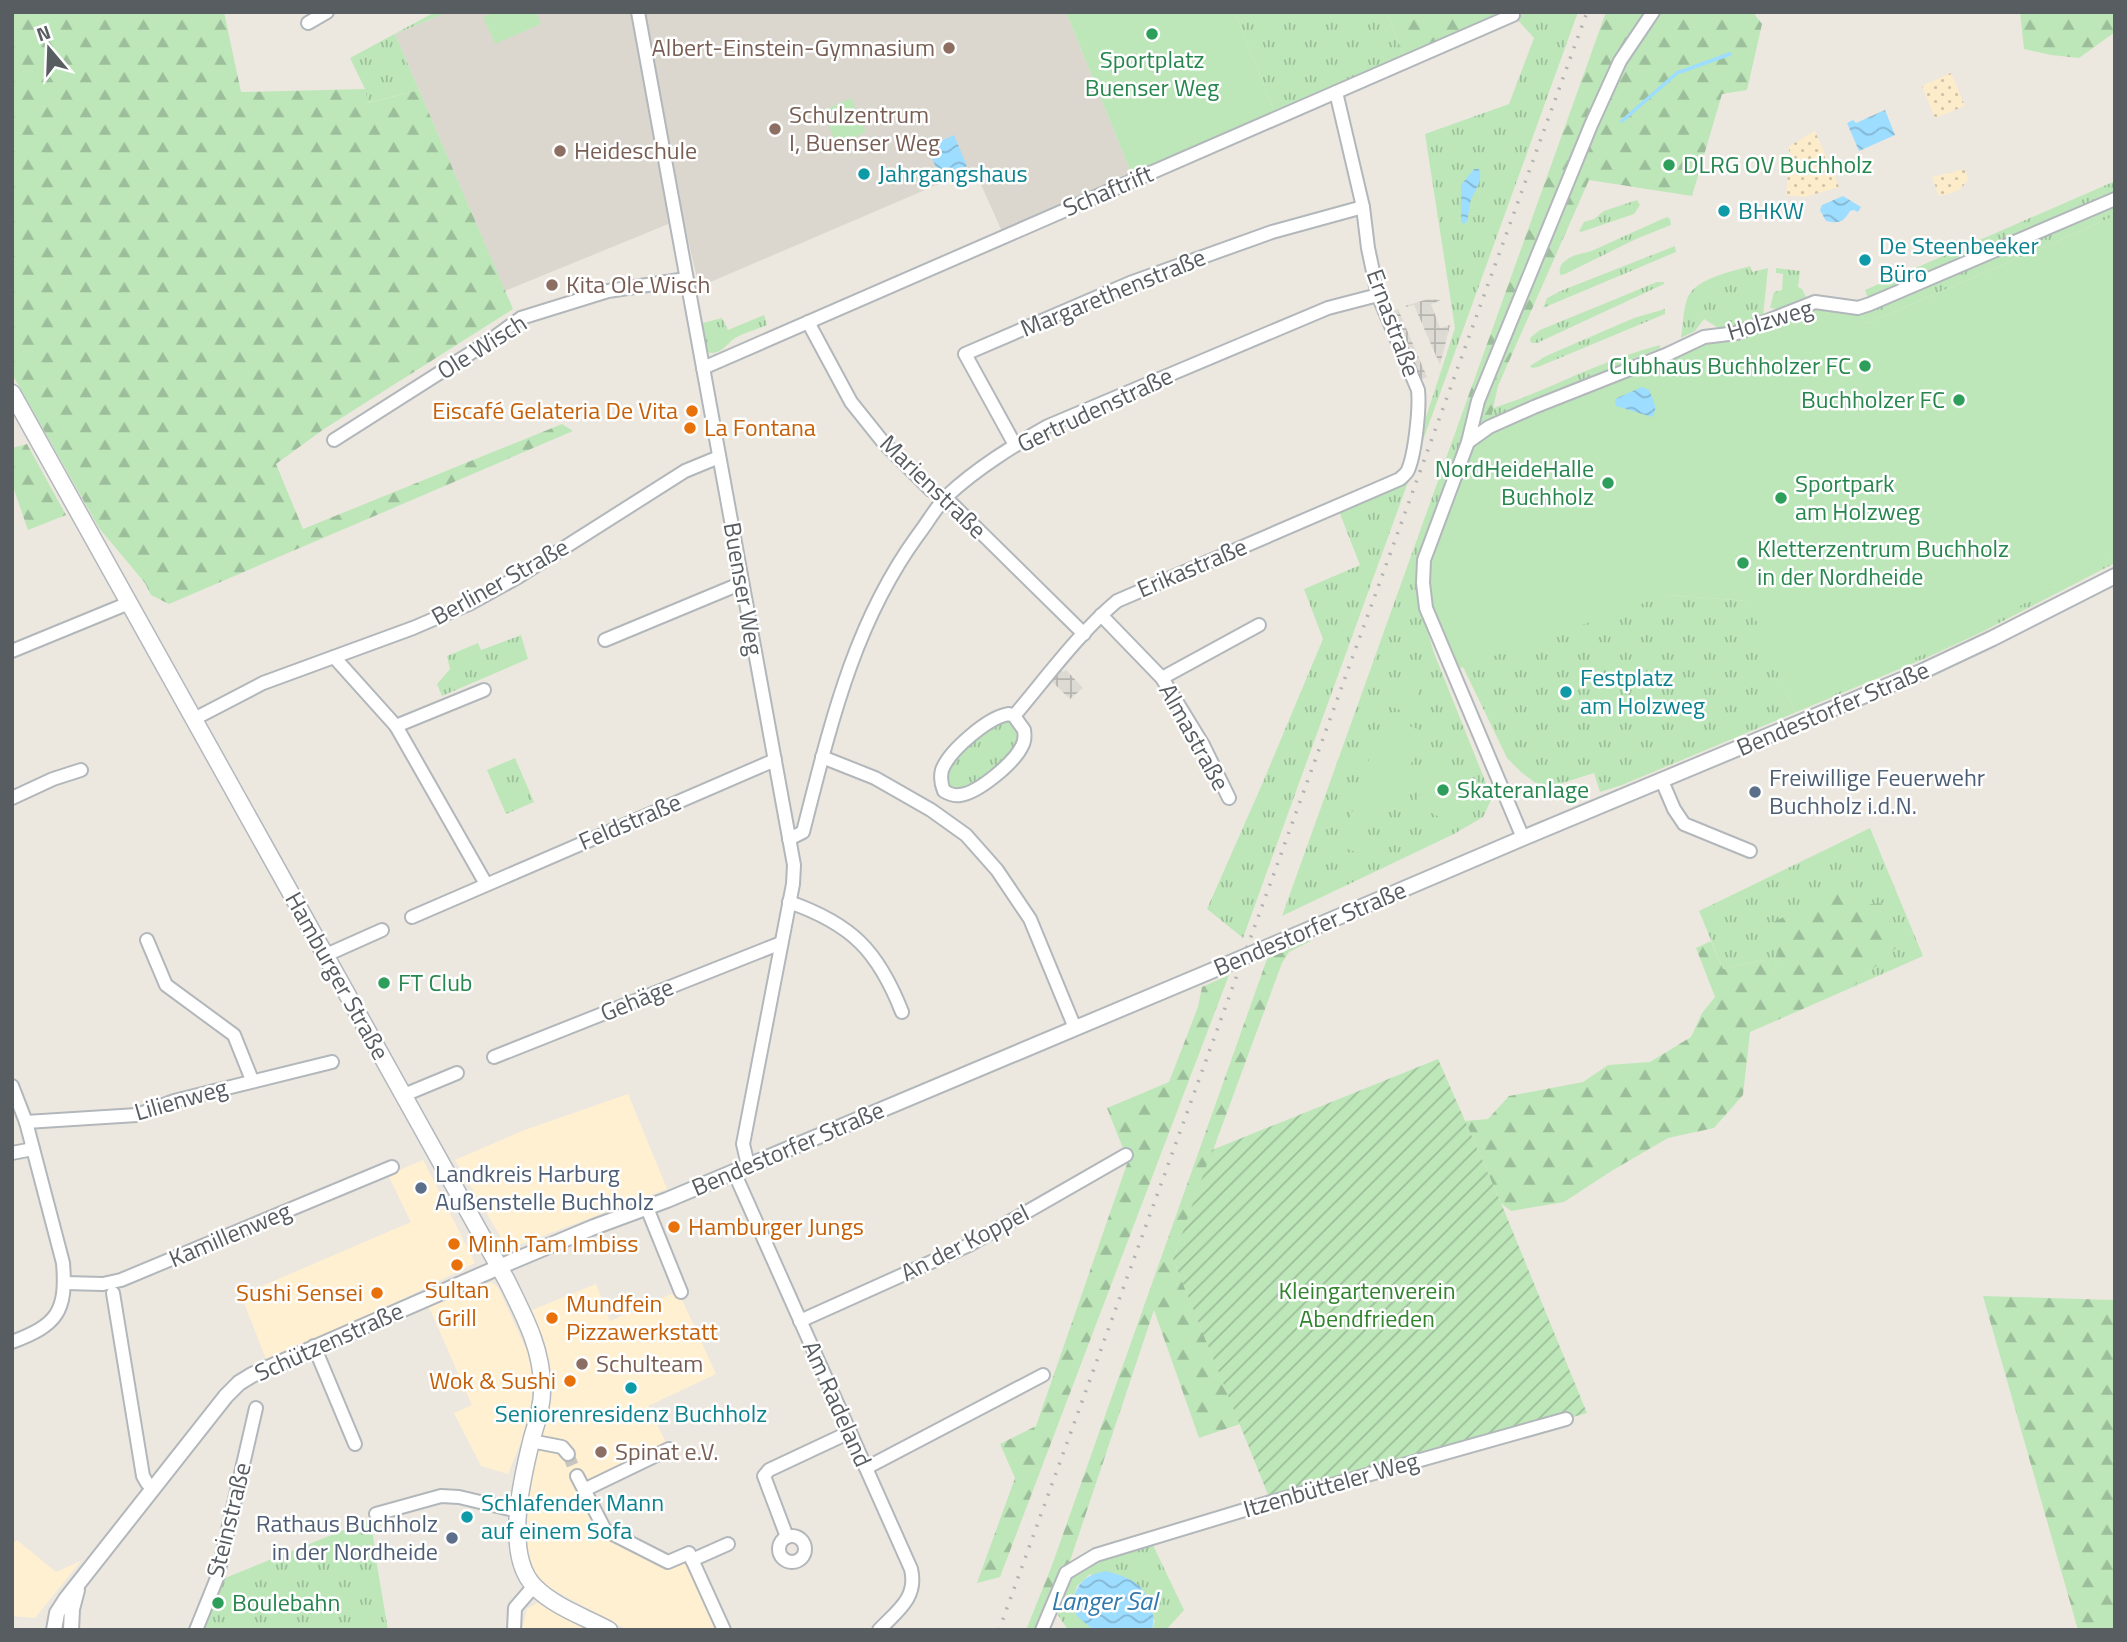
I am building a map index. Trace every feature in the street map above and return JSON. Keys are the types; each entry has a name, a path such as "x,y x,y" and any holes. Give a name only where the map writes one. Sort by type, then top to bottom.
{"main road":[{"name":"Hamburger Straße","path":"12,394 499,1267 529,1328 541,1364 542,1398 518,1511 517,1539 522,1566 534,1586"},
{"path":"534,1586 548,1597 609,1630"}],"street":[{"path":"308,23 327,12"},
{"name":"Buenser Weg","path":"638,12 794,865 743,1144 748,1165"},
{"path":"1523,838 1426,608 1424,560 1468,442 1478,401 1591,125 1620,61 1653,12"},
{"name":"Schaftrift","path":"703,368 1513,15"},
{"name":"Ernastraße","path":"1336,92 1363,207 1378,295 1418,390 1414,443 1408,472"},
{"name":"Holzweg","path":"1468,442 1489,427 1704,337 1737,333 1815,302 1858,308 1870,304 2115,199"},
{"name":"Margarethenstraße","path":"1015,445 965,354 1130,283 1272,232 1363,207"},
{"name":"Ole Wisch","path":"334,440 521,318 608,291 687,279"},
{"name":"Gertrudenstraße","path":"789,839 803,832 846,673 874,606 906,552 946,498 1015,445 1048,426 1328,308 1378,295"},
{"name":"Marienstraße","path":"808,322 851,402 883,442 931,490 946,498 1084,634"},
{"name":"Berliner Straße","path":"194,719 262,683 413,628 469,604 518,577 685,471 719,457"},
{"name":"Erikastraße","path":"1014,716 1101,615 1117,601 1401,479 1408,472"},
{"name":"Bendestorfer Straße","path":"499,1267 734,1172 1923,671 2115,576"},
{"path":"605,640 742,583"},
{"path":"12,651 129,603"},
{"name":"Almastraße","path":"1101,615 1162,678 1203,745 1229,798"},
{"path":"1162,678 1259,625"},
{"path":"334,657 396,726 486,884"},
{"path":"396,726 484,690"},
{"path":"1000,715 1014,716 1024,730 1023,744 1017,754 978,788 960,795 950,795 944,791 940,779 942,771 968,738 1000,715"},
{"path":"822,757 875,778 932,810 966,835 997,870 1030,919 1075,1028"},
{"name":"Feldstraße","path":"412,917 775,760"},
{"path":"12,798 53,779 81,770"},
{"path":"1662,780 1684,824 1749,851"},
{"path":"932,810 944,791"},
{"path":"789,902 836,922 863,943 881,966 902,1012"},
{"path":"326,955 382,930"},
{"name":"Lilienweg","path":"147,940 166,985 234,1035 252,1080"},
{"name":"Gehäge","path":"494,1057 781,943"},
{"name":"Lilienweg","path":"26,1122 137,1115 174,1101 332,1062"},
{"path":"404,1096 457,1073"},
{"path":"12,1086 26,1122 63,1263 65,1283 58,1311 50,1322 38,1332 12,1342"},
{"path":"12,1153 33,1149"},
{"name":"An der Koppel","path":"800,1321 969,1245 1126,1155"},
{"name":"Kamillenweg","path":"65,1283 103,1284 121,1280 392,1167"},
{"name":"Am Radeland","path":"734,1172 912,1576 911,1593 906,1602 879,1630"},
{"path":"647,1208 681,1292"},
{"name":"Schützenstraße","path":"54,1630 60,1607 239,1383 268,1366 499,1267"},
{"path":"113,1293 143,1475 147,1483 154,1488"},
{"path":"314,1346 355,1444"},
{"path":"866,1468 1043,1375"},
{"name":"Steinstraße","path":"196,1630 217,1578 256,1408"},
{"name":"Itzenbütteler Weg","path":"1042,1630 1066,1573 1096,1555 1271,1502 1566,1419"},
{"path":"787,1537 764,1476 769,1471 849,1432"},
{"path":"531,1441 562,1447 568,1454"},
{"path":"584,1490 669,1449"},
{"path":"577,1476 605,1530 668,1562 689,1553 724,1630"},
{"path":"376,1514 441,1496 459,1497 518,1511"},
{"path":"692,1560 728,1544"},
{"name":"Schützenstraße","path":"71,1630 72,1609 79,1582"},
{"path":"514,1630 515,1608 534,1586"}],"shaded area":[{"name":"Schulzentrum I, Buenser Weg","path":"448,12 1066,12 1134,180 1004,236 974,169 699,287 683,218 505,291 395,34"},
{"path":"1428,299 1441,300 1431,304 1440,328 1450,325 1440,365 1414,305 1405,306"},
{"path":"1398,309 1427,377 1420,380 1391,312"},
{"path":"1060,668 1063,672 1066,670 1083,688 1070,699 1049,679"},
{"path":"628,1094 667,1189 508,1249 455,1160 522,1131"},
{"path":"423,1160 475,1263 361,1320 266,1359 241,1295 411,1222 388,1175"},
{"path":"491,1282 498,1287 527,1351 532,1370 532,1397 526,1430 508,1474 481,1466 454,1413 472,1405 429,1307"},
{"path":"596,1284 610,1321 678,1291 716,1374 648,1406 669,1449 585,1490 605,1530 668,1562 689,1553 724,1630 628,1630 539,1581 528,1564 522,1534 533,1464 550,1400 551,1379 545,1343 532,1310"},
{"path":"17,1540 56,1572 81,1561 35,1618 12,1616 12,1544"},
{"path":"539,1602 593,1630 522,1630 527,1609"}],"green space":[{"path":"12,12 224,12 241,92 365,89 368,103 419,90 513,309 324,429 276,464 303,529 562,424 573,431 169,604 151,595 145,583 99,528 12,374"},
{"path":"435,12 448,12 395,34 419,90 367,103 365,89 350,58"},
{"path":"494,12 536,12 541,24 495,44 483,17"},
{"path":"1066,12 1235,12 1277,118 1134,180"},
{"path":"1235,12 1386,12 1406,61 1277,118"},
{"path":"1386,12 1517,12 1406,61"},
{"path":"1517,12 1578,12 1243,938 1207,909 1323,639 1304,589 1360,565 1337,506 1408,472 1455,328 1425,134 1509,104 1534,38 1513,15"},
{"path":"1606,12 1753,12 1762,24 1747,90 1722,94 1692,196 1589,180 1498,386 1489,427 1454,436"},
{"path":"2020,12 2115,12 2115,32 2079,58 2051,55 2024,49"},
{"path":"851,98 866,132 837,145 822,111"},
{"path":"2115,181 2115,216 1866,324 1858,308 1870,304 1865,290"},
{"path":"1637,200 1640,205 1634,214 1579,231 1584,222 1594,219 1604,211"},
{"name":"Sportpark am Holzweg","path":"2115,216 2115,554 1970,633 1795,712 1748,601 1666,595 1452,671 1423,583 1468,442 1534,407 1815,302 1858,308 1866,324"},
{"path":"1667,217 1671,225 1560,275 1561,266 1569,258 1592,251"},
{"path":"1675,246 1676,252 1543,308 1547,298 1563,290"},
{"path":"1750,266 1752,272 1768,268 1763,316 1720,329 1704,319 1695,331 1681,338 1687,299 1691,292 1714,277"},
{"path":"1776,268 1800,271 1798,287 1806,297 1777,309 1770,308 1774,292 1782,290 1783,274 1776,273"},
{"path":"1657,282 1664,284 1537,343 1530,341 1540,330"},
{"path":"1665,309 1665,314 1538,367 1530,366 1546,356 1634,318"},
{"path":"764,315 767,325 735,338 719,351 706,352 699,324 722,318 728,330"},
{"path":"1660,345 1660,348 1496,419 1489,417 1491,409 1609,362"},
{"path":"1489,427 1419,601 1434,653 1492,798 1483,817 1454,834 1282,916 1454,436"},
{"path":"27,444 66,515 28,530 12,484 12,448"},
{"path":"1551,542 1666,595 1749,601 1795,712 2115,554 2115,563 1926,658 1622,785 1600,792 1594,773 1553,786 1538,785 1507,758 1463,667 1450,632"},
{"path":"521,635 528,659 442,696 437,684 450,669 447,656 478,643 481,650"},
{"path":"1404,666 1425,674 1410,714 1390,706"},
{"path":"1009,714 1025,737 990,780 950,795 942,771 968,738"},
{"path":"1385,717 1423,731 1393,813 1354,799"},
{"path":"515,758 534,802 506,814 487,770"},
{"name":"Skateranlage","path":"1438,759 1470,774 1448,821 1415,805"},
{"path":"1354,807 1373,814 1358,853 1339,846"},
{"path":"1870,828 1923,956 1853,987 1896,947 1778,953 1774,972 1763,960 1723,969 1699,911"},
{"path":"1849,886 1860,905 1885,903 1896,948 1853,987 1750,1032 1743,1095 1714,1128 1668,1138 1564,1202 1511,1211 1501,1203 1465,1121 1488,1119 1509,1096 1583,1082 1608,1065 1650,1062 1691,1037 1702,1013 1715,997 1696,948 1711,941 1723,969 1763,960 1774,971 1778,953 1767,925"},
{"path":"1310,940 1289,952 1282,963 1173,1259 1240,1424 1199,1438 1154,1310 1066,1573 1042,1630 1026,1630 1051,1568 1267,959"},
{"path":"1229,975 1000,1577 977,1583 1015,1478 1000,1444 1036,1426 1128,1161 1107,1108 1169,1082 1198,1007 1202,987"},
{"name":"Kleingartenverein Abendfrieden","path":"1438,1059 1501,1203 1587,1413 1271,1502 1173,1259 1212,1150"},
{"path":"1983,1296 2115,1300 2115,1630 2078,1630"},
{"path":"371,1519 388,1630 205,1630 211,1602 225,1578"},
{"path":"1150,1539 1184,1610 1166,1630 1152,1630 1155,1620 1090,1574 1077,1586 1071,1605 1077,1616 1093,1630 1068,1630 1052,1606 1066,1573"}],"sand":[{"path":"1951,73 1965,106 1935,118 1922,86"},
{"path":"1815,131 1839,187 1805,197 1786,195 1790,153 1788,147"},
{"path":"1965,169 1968,179 1963,186 1952,193 1939,196 1932,177"}],"water":[{"path":"1885,110 1895,135 1859,151 1847,123 1853,120 1856,123"},
{"path":"954,135 967,166 940,177 927,147"},
{"path":"1474,169 1479,169 1480,180 1464,224 1461,222 1461,185"},
{"path":"1843,196 1861,207 1858,212 1850,211 1838,222 1826,221 1820,210 1822,205"},
{"path":"1642,387 1649,390 1654,401 1655,410 1652,417 1616,406 1617,398"},
{"name":"Langer Sal","path":"1106,1571 1135,1582 1144,1592 1153,1614 1152,1630 1093,1630 1077,1616 1071,1605 1079,1586 1091,1575"}],"waterway":[{"path":"1622,121 1677,73 1730,54"}],"tunnel":[{"path":"568,1454 577,1476"}],"railway":[{"path":"999,1630 1587,12"}],"place":[{"name":"Sportplatz Buenser Weg","path":"1152,34"},
{"name":"Albert-Einstein-Gymnasium","path":"949,48"},
{"name":"Schulzentrum I, Buenser Weg","path":"775,129"},
{"name":"Heideschule","path":"560,151"},
{"name":"DLRG OV Buchholz","path":"1669,165"},
{"name":"Jahrgangshaus","path":"864,174"},
{"name":"BHKW","path":"1724,211"},
{"name":"De Steenbeeker Büro","path":"1865,260"},
{"name":"Kita Ole Wisch","path":"552,285"},
{"name":"Clubhaus Buchholzer FC","path":"1865,366"},
{"name":"Buchholzer FC","path":"1959,400"},
{"name":"Eiscafé Gelateria De Vita","path":"692,411"},
{"name":"La Fontana","path":"690,428"},
{"name":"NordHeideHalle Buchholz","path":"1608,483"},
{"name":"Sportpark am Holzweg","path":"1781,498"},
{"name":"Kletterzentrum Buchholz in der Nordheide","path":"1743,563"},
{"name":"Festplatz am Holzweg","path":"1566,692"},
{"name":"Skateranlage","path":"1443,790"},
{"name":"Freiwillige Feuerwehr Buchholz i.d.N.","path":"1755,792"},
{"name":"FT Club","path":"384,983"},
{"name":"Landkreis Harburg Außenstelle Buchholz","path":"421,1188"},
{"name":"Hamburger Jungs","path":"674,1227"},
{"name":"Minh Tam Imbiss","path":"454,1244"},
{"name":"Sultan Grill","path":"457,1265"},
{"name":"Sushi Sensei","path":"377,1293"},
{"name":"Mundfein Pizzawerkstatt","path":"552,1318"},
{"name":"Schulteam","path":"582,1364"},
{"name":"Wok & Sushi","path":"570,1381"},
{"name":"Seniorenresidenz Buchholz","path":"631,1388"},
{"name":"Spinat e.V.","path":"601,1452"},
{"name":"Schlafender Mann auf einem Sofa","path":"467,1517"},
{"name":"Rathaus Buchholz in der Nordheide","path":"452,1538"},
{"name":"Boulebahn","path":"218,1603"}]}
